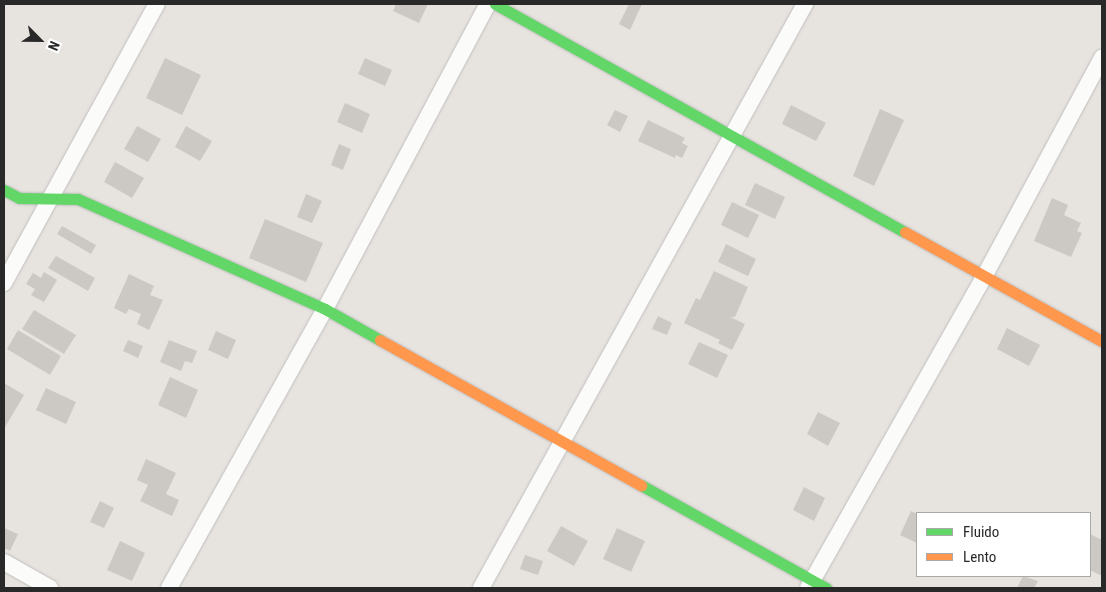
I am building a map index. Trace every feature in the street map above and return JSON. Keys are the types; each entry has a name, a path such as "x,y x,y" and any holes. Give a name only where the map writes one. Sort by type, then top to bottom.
{"street":[{"path":"4,283 157,4"},
{"path":"169,588 325,309 488,4"},
{"path":"495,4 1102,341"},
{"path":"481,588 804,4"},
{"path":"4,190 19,198 78,199 325,309 815,586 1102,58"},
{"path":"4,562 50,588"}],"building":[{"path":"396,4 428,4 419,23 393,11"},
{"path":"629,4 642,4 630,30 619,24"},
{"path":"165,58 201,75 182,115 146,98"},
{"path":"365,58 392,70 385,86 358,74"},
{"path":"345,103 370,114 362,133 337,122"},
{"path":"791,105 826,123 816,141 782,124"},
{"path":"880,109 904,120 874,186 853,176"},
{"path":"615,110 628,116 620,132 607,125"},
{"path":"648,120 685,138 682,143 688,146 682,158 676,155 675,158 638,141"},
{"path":"137,126 161,139 148,162 124,149"},
{"path":"186,126 212,141 200,161 175,147"},
{"path":"339,144 351,149 343,170 331,165"},
{"path":"115,162 144,178 132,198 104,182"},
{"path":"755,183 785,197 775,219 745,205"},
{"path":"306,194 322,201 312,223 297,217"},
{"path":"1052,198 1068,205 1064,215 1081,223 1077,231 1082,233 1071,257 1034,241"},
{"path":"732,202 759,215 748,238 721,225"},
{"path":"265,219 323,243 306,282 249,258"},
{"path":"62,226 96,245 91,254 57,234"},
{"path":"726,244 756,259 748,276 718,262"},
{"path":"56,256 95,278 88,291 48,268"},
{"path":"714,271 748,287 735,317 730,317 745,324 732,350 718,343 720,340 684,323 696,298 700,300"},
{"path":"44,272 57,280 44,302 31,295 35,289 26,284 33,273 41,278"},
{"path":"129,274 154,286 150,295 163,300 149,330 137,324 141,314 129,309 126,314 114,308"},
{"path":"34,310 76,335 64,354 22,329"},
{"path":"658,316 672,323 667,335 652,329"},
{"path":"1007,328 1040,345 1029,366 997,349"},
{"path":"18,330 61,356 50,375 7,349"},
{"path":"216,331 236,340 228,359 208,350"},
{"path":"128,340 143,346 138,358 123,351"},
{"path":"169,340 197,351 192,363 185,361 181,371 160,362"},
{"path":"699,342 728,355 717,378 688,364"},
{"path":"170,377 198,390 186,418 158,405"},
{"path":"4,383 24,395 4,429"},
{"path":"46,388 76,402 66,424 36,410"},
{"path":"818,412 840,423 828,446 807,434"},
{"path":"146,459 176,473 166,494 179,500 172,516 140,501 148,485 137,480"},
{"path":"804,487 825,498 814,521 793,510"},
{"path":"100,501 114,508 104,528 90,522"},
{"path":"911,511 916,514 916,543 900,535"},
{"path":"561,526 588,541 574,566 547,551"},
{"path":"4,528 18,534 10,551 4,548"},
{"path":"617,528 645,541 631,572 603,559"},
{"path":"1091,534 1102,540 1102,576 1091,570"},
{"path":"120,541 145,553 132,581 107,570"},
{"path":"525,555 543,561 538,575 520,569"},
{"path":"1022,577 1038,581 1034,588 1017,588"}],"traffic: fast":[{"path":"495,4 905,232"},
{"path":"4,190 19,198 78,199 325,309 380,340"},
{"path":"641,485 826,588"}],"traffic: slow":[{"path":"905,232 1102,341"},
{"path":"380,340 641,485"}]}
